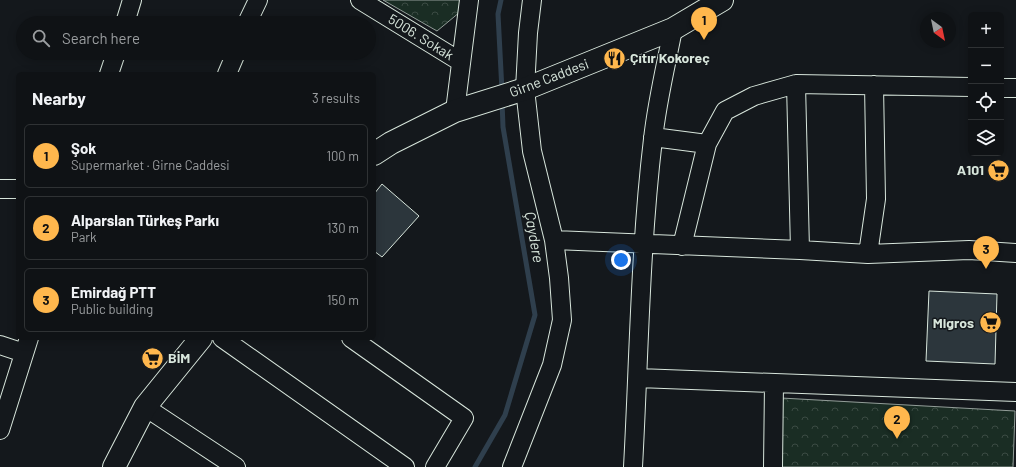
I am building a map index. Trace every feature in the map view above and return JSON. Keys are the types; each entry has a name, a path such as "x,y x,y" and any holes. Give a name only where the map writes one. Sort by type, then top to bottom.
{"main road":[{"name":"Girne Caddesi","path":"376,153 463,108 525,89 673,29 722,0"},
{"path":"114,467 145,407 199,340"}],"street":[{"path":"127,16 132,0"},
{"path":"250,16 258,0"},
{"name":"5006. Sokak","path":"360,0 461,62"},
{"path":"463,108 461,62 469,0"},
{"path":"512,467 552,365 562,320 554,240 532,151 525,89 528,33 532,0"},
{"path":"633,467 643,243 653,137 673,29"},
{"path":"110,72 114,60"},
{"path":"228,72 233,60"},
{"path":"796,84 800,250"},
{"path":"682,246 707,144 725,111 754,96 796,84 968,87"},
{"path":"868,254 876,199 874,85"},
{"path":"1004,88 1016,88"},
{"path":"653,137 707,144"},
{"path":"0,189 16,189"},
{"path":"554,240 868,254 968,250 1016,254"},
{"path":"225,340 405,467"},
{"path":"354,340 464,418 435,467"},
{"path":"0,345 26,346 0,430"},
{"path":"638,378 1016,392"},
{"path":"773,467 774,383"},
{"path":"145,407 236,467"}],"green space":[{"path":"383,0 462,0 460,12 437,31"},
{"path":"781,398 1015,411 1013,467 779,467"}],"building":[{"path":"382,184 419,216 382,257 376,252 376,192"},
{"path":"929,291 997,294 995,364 926,361"}],"waterway":[{"name":"Çaydere","path":"501,0 498,14 502,91"},
{"name":"Çaydere","path":"475,467 505,415 535,315 503,127 502,101"}],"place":[{"name":"Şok","path":"704,40"},
{"name":"Çıtır Kokoreç","path":"614,58"},
{"name":"A101","path":"999,170"},
{"name":"Emirdağ PTT","path":"986,269"},
{"name":"Migros","path":"990,323"},
{"name":"BİM","path":"153,358"},
{"name":"Alparslan Türkeş Parkı","path":"897,439"}]}
